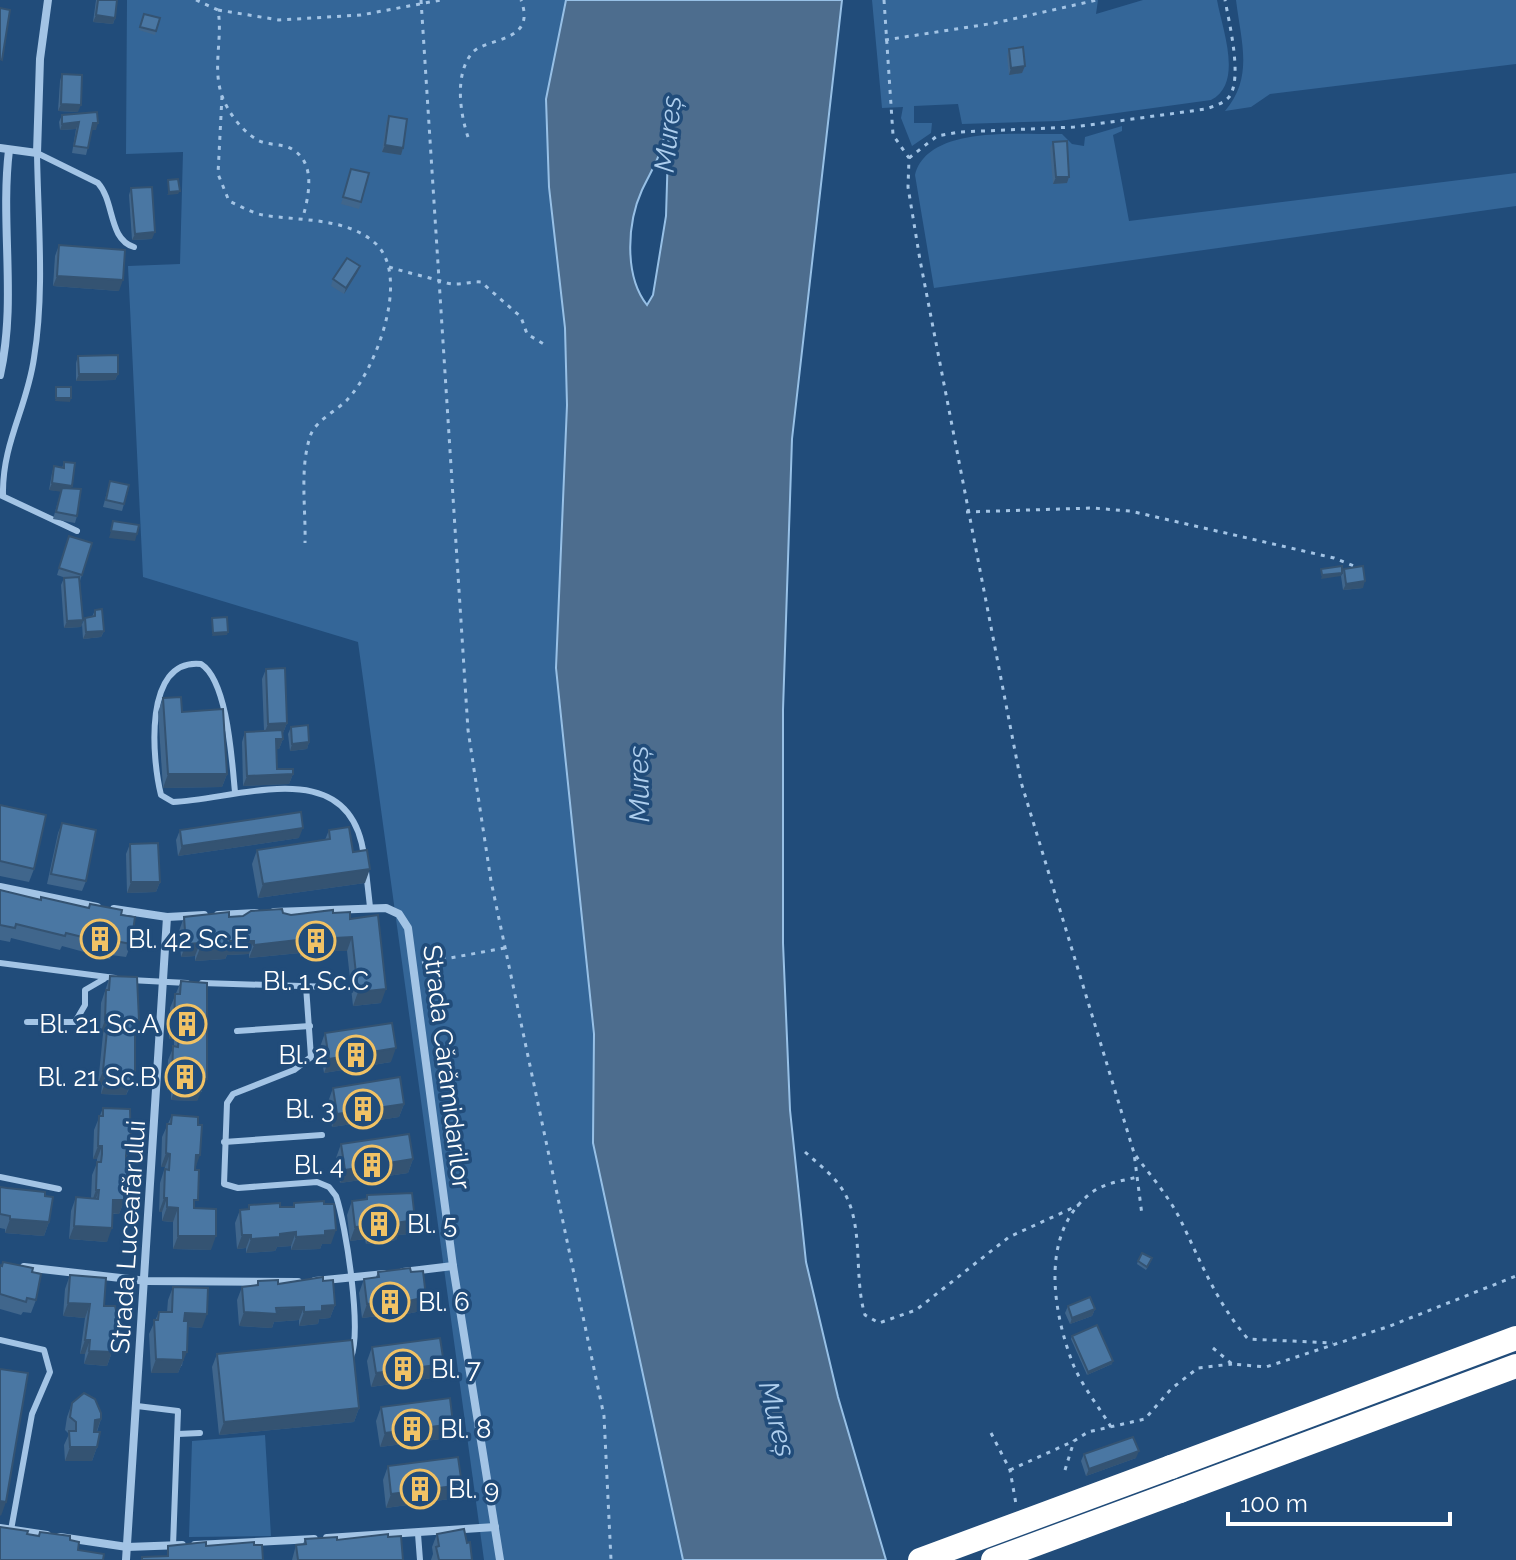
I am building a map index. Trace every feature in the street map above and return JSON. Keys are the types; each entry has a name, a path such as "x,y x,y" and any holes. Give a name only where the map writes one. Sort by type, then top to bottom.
{"highway":[{"path":"920,1560 1516,1338"},
{"path":"993,1560 1516,1366"}],"street":[{"path":"0,375 7,340 5,149 37,153 40,59 48,0"},
{"path":"0,887 47,899 167,917 370,907"},
{"name":"Strada Cărămidarilor","path":"370,907 386,908 399,914 408,928 453,1266 500,1560"},
{"name":"Strada Luceafărului","path":"126,1560 147,1281 167,917"},
{"path":"14,1265 147,1281 217,1284 350,1278 453,1266"},
{"path":"0,1528 127,1547 418,1534 495,1527"}],"lane":[{"path":"77,531 41,517 2,495 5,451 26,397 35,357 39,302 37,153 98,183 105,191 117,234 124,244 134,247"},
{"path":"235,792 228,731 211,675 201,664 184,665 166,680 158,699 155,753 161,795 167,801 184,802 235,792 310,789 343,809 356,823 362,842 370,907"},
{"path":"0,963 105,978 332,987"},
{"path":"27,1022 75,1022 85,1005 85,990 105,978"},
{"path":"306,986 312,1050 305,1063 233,1094 227,1103 224,1142 227,1186 317,1182 329,1187 340,1206 350,1278 355,1335 350,1361"},
{"path":"237,1031 310,1026"},
{"path":"224,1142 322,1135"},
{"path":"0,1177 59,1189"},
{"path":"0,1340 44,1350 50,1372 32,1414 11,1530"},
{"path":"137,1406 178,1411 173,1546"},
{"path":"178,1434 200,1433"},
{"path":"418,1534 420,1560"}],"path":[{"path":"196,0 218,10 279,20 361,15 421,1 441,0"},
{"path":"468,137 461,115 462,78 471,54 482,46 514,35 522,22 521,0"},
{"path":"884,0 893,135 909,158 908,187 915,230 966,512 1021,782 1134,1153 1142,1215"},
{"path":"885,40 995,23 1097,0"},
{"path":"909,158 937,136 960,132 1074,127 1196,110 1223,102 1231,94 1235,75 1225,0"},
{"path":"421,1 468,730 505,948 604,1416 611,1560"},
{"path":"218,10 221,29 216,64 222,96 218,174 229,201 260,215 303,219 349,229 376,243 389,267 388,318 371,365 348,399 313,429 304,457 305,543"},
{"path":"222,96 238,125 257,141 292,149 309,170 309,196 303,219"},
{"path":"389,267 410,274 437,277 447,283 481,282 521,317 527,334 547,346"},
{"path":"966,512 1092,508 1130,511 1334,558 1359,568"},
{"path":"413,964 505,948"},
{"path":"805,1152 839,1184 854,1218 857,1290 865,1315 879,1323 916,1310 1009,1237 1079,1205 1107,1185 1137,1177"},
{"path":"1134,1153 1179,1215 1203,1273 1224,1311 1248,1339 1339,1343"},
{"path":"1079,1205 1063,1233 1054,1276 1056,1307 1074,1367 1111,1427"},
{"path":"1010,1470 1088,1432 1145,1419 1171,1389 1198,1368 1232,1364 1266,1367 1339,1343 1516,1276"},
{"path":"1213,1348 1232,1364"},
{"path":"991,1433 1010,1470 1018,1511"},
{"path":"1065,1470 1074,1441"}],"shaded area":[{"path":"127,0 566,0 546,99 549,187 565,328 567,405 556,668 594,1033 593,1143 683,1560 484,1560 358,642 143,577 128,266 180,264 183,152 126,154"},
{"path":"872,0 1098,0 1096,14 1143,0 1217,0 1228,54 1227,81 1221,92 1211,100 1059,121 962,124 958,104 914,106 914,123 932,123 931,133 912,146 901,118 903,107 882,108"},
{"path":"1236,0 1516,0 1516,64 1270,94 1251,107 1225,111 1240,85 1243,72"},
{"path":"1122,126 1122,131 1113,135 1129,221 1516,173 1516,206 934,288 915,175 923,159 938,147 978,136 1062,134 1072,144 1084,146 1085,137"},
{"path":"265,1435 271,1536 189,1537 192,1441"}],"water":[{"name":"Mureș","path":"566,0 842,0 792,439 783,710 783,943 790,1110 806,1262 838,1397 886,1560 683,1560 593,1143 594,1034 556,668 567,405 565,328 549,187 546,99","holes":["669,118 666,216 653,295 647,305 634,279 631,233 637,203 659,156 665,119"]}],"building":[{"path":"98,0 117,0 115,18 96,15"},
{"path":"0,8 10,10 2,60 0,59"},
{"path":"144,14 160,18 156,31 140,27"},
{"path":"1023,47 1025,66 1011,68 1009,49"},
{"path":"62,74 82,75 81,105 61,104"},
{"path":"97,112 98,123 93,123 88,148 74,146 79,122 62,124 62,115"},
{"path":"389,116 407,119 403,148 385,145"},
{"path":"1067,141 1069,177 1056,177 1053,142"},
{"path":"351,169 369,173 361,202 343,197"},
{"path":"178,179 180,191 169,192 168,180"},
{"path":"152,187 155,232 135,234 131,188"},
{"path":"59,245 125,250 123,280 57,276"},
{"path":"347,258 360,266 346,288 333,279"},
{"path":"118,355 118,374 79,374 78,356"},
{"path":"56,387 71,387 71,398 56,398"},
{"path":"64,462 75,463 72,486 52,483 54,466 64,468"},
{"path":"110,481 129,485 124,504 106,500"},
{"path":"62,488 81,489 77,516 56,512"},
{"path":"113,521 139,525 137,534 111,531"},
{"path":"69,536 92,543 82,575 59,568"},
{"path":"1342,566 1342,573 1322,575 1321,569"},
{"path":"1363,566 1365,581 1346,584 1344,569"},
{"path":"79,577 83,620 67,621 64,578"},
{"path":"102,609 104,631 86,632 85,618 95,616 95,610"},
{"path":"227,617 228,632 213,633 212,618"},
{"path":"285,668 287,723 268,724 266,669"},
{"path":"181,697 182,712 223,709 227,774 168,774 163,698"},
{"path":"308,725 309,742 292,744 291,727"},
{"path":"282,730 283,739 276,739 277,769 293,769 293,774 247,776 245,732"},
{"path":"0,805 46,815 34,869 0,861"},
{"path":"301,812 303,828 182,846 180,830"},
{"path":"62,823 96,830 86,881 51,874"},
{"path":"349,827 353,852 367,850 370,869 263,884 257,850 330,839 329,830"},
{"path":"158,843 160,882 131,882 130,844"},
{"path":"0,890 89,908 90,904 122,910 121,915 135,917 131,944 115,941 115,945 16,924 15,928 0,925"},
{"path":"282,909 283,913 291,915 333,910 333,913 350,912 350,919 378,915 386,989 358,992 352,937 335,938 335,942 305,944 305,939 254,945 254,941 230,941 230,946 200,948 200,943 186,944 184,917 229,912 229,917 243,916 251,911"},
{"path":"110,976 137,977 139,1020 135,1020 135,1073 131,1073 131,1081 106,1080 107,1071 103,1071 108,1020 105,1020 106,990 109,990"},
{"path":"181,981 207,983 207,1079 202,1079 202,1087 176,1086 176,1077 172,1077 173,1046 178,1047 179,1036 179,1026 174,1025 175,994 180,994"},
{"path":"392,1023 396,1048 329,1059 325,1033"},
{"path":"400,1077 404,1104 337,1114 333,1088"},
{"path":"103,1108 130,1109 131,1146 127,1146 126,1156 128,1191 124,1190 124,1200 113,1200 112,1228 74,1226 76,1197 98,1199 97,1162 101,1162 102,1154 102,1146 98,1146 99,1116 103,1116"},
{"path":"172,1115 198,1117 198,1125 202,1125 200,1155 196,1155 195,1170 199,1170 198,1200 194,1200 194,1208 216,1209 216,1236 178,1236 178,1208 167,1207 167,1198 164,1198 165,1169 169,1170 170,1154 166,1153 167,1124 171,1124"},
{"path":"409,1134 413,1159 345,1170 341,1144"},
{"path":"0,1187 45,1192 45,1196 53,1197 49,1222 10,1219 10,1216 0,1214"},
{"path":"412,1193 415,1220 401,1222 401,1227 371,1230 370,1226 355,1227 352,1201 367,1199 367,1195"},
{"path":"324,1201 324,1204 334,1204 336,1230 325,1231 325,1235 296,1237 296,1232 280,1234 280,1237 251,1239 251,1235 242,1235 240,1210 249,1209 249,1205 280,1203 280,1207 294,1207 294,1203"},
{"path":"1142,1253 1152,1258 1147,1267 1138,1261"},
{"path":"3,1262 33,1268 32,1272 41,1274 36,1300 27,1298 26,1302 0,1294 0,1265"},
{"path":"410,1268 411,1272 423,1271 426,1297 383,1307 383,1302 367,1304 364,1279 379,1277 378,1272"},
{"path":"70,1275 106,1278 104,1306 115,1306 117,1314 112,1352 89,1351 90,1340 85,1340 90,1304 68,1303"},
{"path":"323,1277 323,1281 333,1280 335,1305 322,1306 322,1311 304,1312 304,1307 276,1308 277,1314 244,1312 242,1287 258,1285 258,1281 278,1280 278,1284"},
{"path":"173,1287 208,1288 207,1314 185,1313 184,1321 188,1321 187,1352 183,1352 183,1360 156,1359 154,1320 158,1320 159,1312 172,1312"},
{"path":"1090,1297 1095,1309 1072,1318 1068,1306"},
{"path":"1097,1325 1113,1361 1088,1372 1072,1336"},
{"path":"440,1338 444,1364 376,1373 372,1347"},
{"path":"352,1340 359,1408 224,1422 217,1354"},
{"path":"0,1369 28,1373 6,1502 0,1501"},
{"path":"84,1393 95,1399 101,1413 101,1419 95,1420 94,1432 100,1432 97,1447 70,1447 69,1431 76,1431 76,1422 70,1417 72,1403"},
{"path":"450,1398 453,1424 385,1433 381,1407"},
{"path":"1133,1437 1139,1451 1089,1469 1084,1454"},
{"path":"458,1457 462,1485 391,1494 388,1466"},
{"path":"0,1527 39,1536 40,1532 70,1536 70,1540 79,1542 78,1550 104,1554 103,1560 0,1560"},
{"path":"464,1529 467,1543 470,1542 472,1560 439,1560 437,1534"},
{"path":"388,1534 388,1537 401,1536 403,1560 298,1560 296,1545 306,1544 305,1539 337,1537 337,1540"},
{"path":"206,1542 206,1546 254,1542 254,1545 262,1545 263,1560 142,1560 142,1557 168,1556 168,1546"}],"place":[{"name":"Bl. 42 Sc.E","path":"100,939"},
{"name":"Bl. 1 Sc.C","path":"316,941"},
{"name":"Bl. 21 Sc.A","path":"187,1024"},
{"name":"Bl. 2","path":"356,1055"},
{"name":"Bl. 21 Sc.B","path":"185,1077"},
{"name":"Bl. 3","path":"363,1109"},
{"name":"Bl. 4","path":"372,1165"},
{"name":"Bl. 5","path":"379,1224"},
{"name":"Bl. 6","path":"390,1302"},
{"name":"Bl. 7","path":"403,1369"},
{"name":"Bl. 8","path":"412,1429"},
{"name":"Bl. 9","path":"420,1489"}]}
